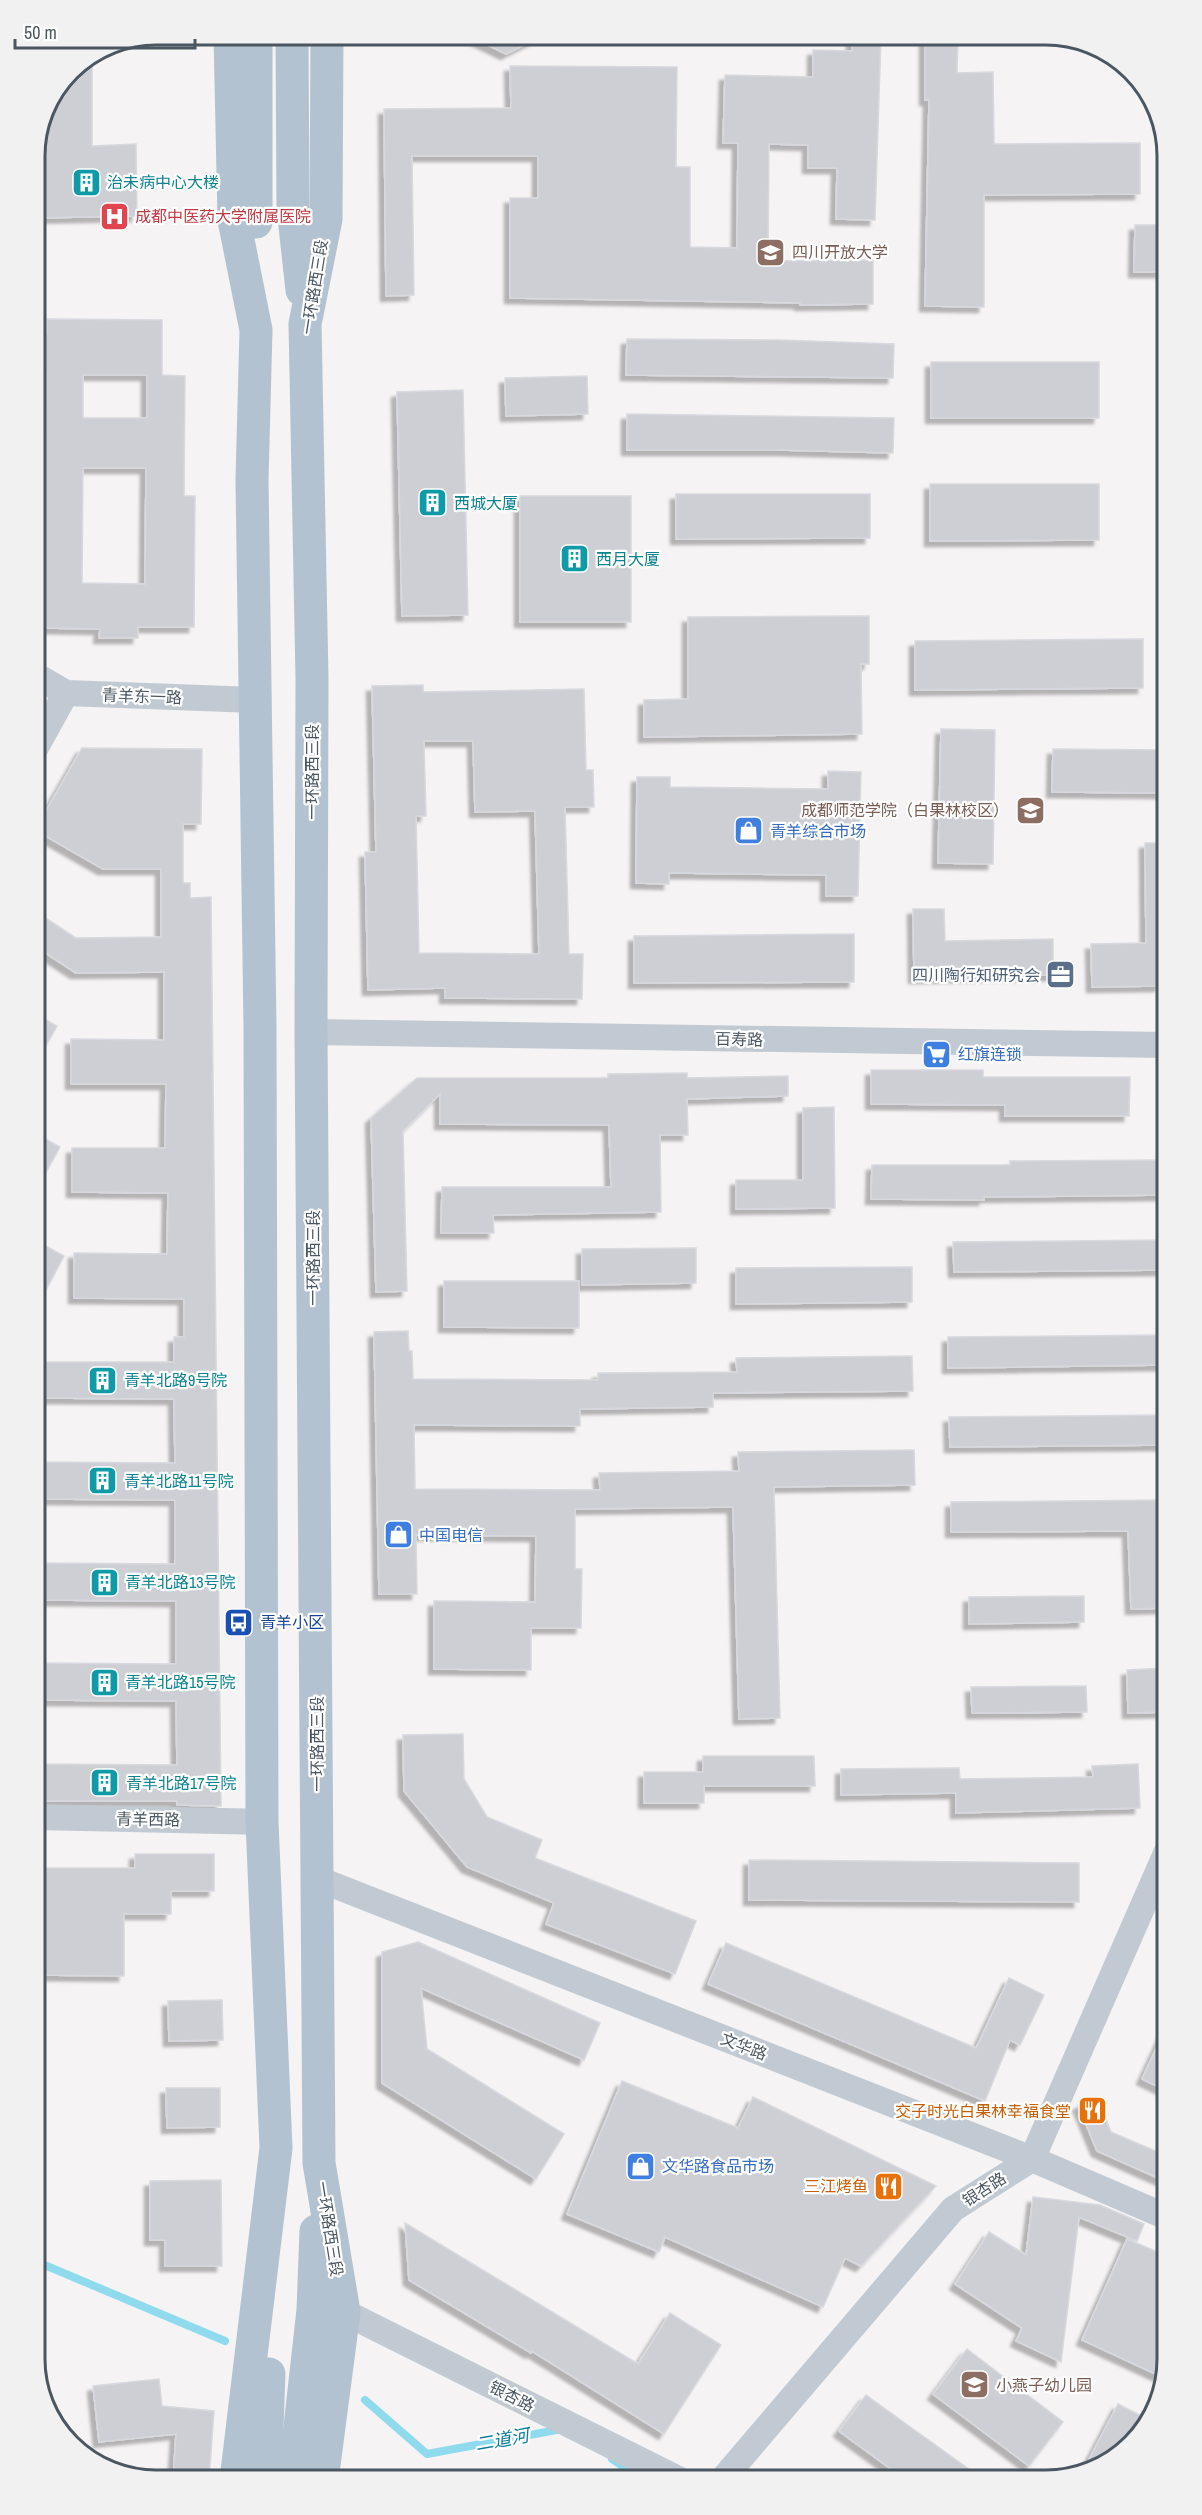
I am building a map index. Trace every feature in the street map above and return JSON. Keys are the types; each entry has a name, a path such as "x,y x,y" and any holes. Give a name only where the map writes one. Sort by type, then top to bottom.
{"main road":[{"path":"230,45 234,220 256,330"},
{"path":"256,45 256,330 252,462 260,1051 262,1822 276,2148 265,2470"},
{"path":"292,45 294,208 305,324"},
{"name":"一环路西三段","path":"323,2470 344,2313 319,2163 311,1032 312,678 305,324 326,219 327,45"},
{"path":"237,2470 276,2148"},
{"path":"295,2470 313,2310 319,2163"}],"street":[{"name":"青羊东一路","path":"45,681 66,693 255,700"},
{"path":"45,730 66,693"},
{"name":"百寿路","path":"311,1032 1157,1045"},
{"name":"青羊西路","path":"45,1817 262,1822"},
{"path":"1032,2158 1157,1874"},
{"name":"文华路","path":"318,1879 1032,2158 1157,2213"},
{"name":"银杏路","path":"731,2470 953,2209 1032,2158"},
{"name":"银杏路","path":"344,2313 660,2470"}],"building":[{"path":"488,45 524,45 506,54"},
{"path":"852,45 881,45 875,220 836,219 837,168 808,168 808,145 769,144 768,261 873,260 873,304 800,305 800,303 510,298 510,198 538,198 538,156 412,156 414,295 386,296 384,109 511,108 510,66 677,67 676,167 690,167 690,247 737,248 738,143 723,143 725,75 813,77 813,50 852,51"},
{"path":"925,45 958,45 957,73 993,72 994,144 1140,143 1140,194 984,195 984,307 925,306 929,100 925,100"},
{"name":"治未病中心大楼","path":"92,66 92,146 136,144 137,216 45,218 45,149 51,120 64,94"},
{"path":"1135,225 1157,225 1157,272 1134,272"},
{"path":"47,319 162,320 162,375 185,376 184,496 195,496 194,627 138,627 138,638 99,638 100,629 45,628 45,334 47,334","holes":["83,375 147,375 147,418 83,418","83,468 146,468 145,584 82,583"]},
{"path":"627,339 779,340 894,344 893,378 626,375"},
{"path":"931,362 1099,362 1099,418 931,418"},
{"path":"587,376 588,414 506,416 505,378"},
{"name":"西城大厦","path":"463,390 468,615 402,616 397,392"},
{"path":"627,414 894,418 893,453 627,450"},
{"path":"930,484 1099,484 1099,540 930,541"},
{"path":"676,494 870,494 870,538 676,539"},
{"name":"西月大厦","path":"520,496 631,496 631,622 520,622"},
{"path":"869,616 869,664 861,664 862,734 644,737 644,700 688,699 688,617"},
{"path":"1143,639 1143,688 915,690 915,641"},
{"path":"423,685 423,692 584,689 586,770 593,770 594,807 565,807 569,954 583,954 582,999 445,998 445,988 368,990 365,852 376,852 372,686","holes":["424,741 473,741 475,812 535,811 539,954 419,953 416,816 426,816"]},
{"path":"941,729 995,730 993,864 938,863"},
{"path":"82,748 202,749 201,824 183,824 183,883 190,883 190,898 211,897 221,1806 177,1805 177,1801 45,1801 45,1764 177,1765 176,1701 45,1700 45,1663 176,1664 176,1601 45,1600 45,1563 175,1564 175,1500 45,1499 45,1462 175,1463 174,1399 45,1398 45,1362 174,1362 174,1337 184,1337 184,1299 74,1298 74,1253 167,1254 168,1193 72,1192 72,1148 165,1148 166,1084 71,1084 71,1039 164,1040 164,972 76,973 45,953 45,918 76,938 161,937 161,869 103,869 45,836 45,813"},
{"path":"1053,749 1157,750 1157,793 1052,792"},
{"path":"828,771 861,772 858,896 826,896 826,875 669,873 669,884 636,883 637,777 670,777 670,787 828,789"},
{"path":"1145,843 1157,843 1157,986 1092,987 1091,944 1146,943"},
{"path":"913,909 944,909 945,941 1053,939 1053,975 914,978"},
{"path":"854,934 854,982 634,983 634,936"},
{"path":"45,1019 57,1026 45,1047"},
{"path":"871,1070 983,1070 983,1077 1130,1077 1129,1116 1005,1116 1005,1105 871,1104"},
{"path":"687,1073 687,1078 788,1076 788,1096 687,1099 688,1135 660,1135 661,1212 493,1215 494,1233 441,1233 442,1187 611,1187 609,1125 440,1124 440,1094 403,1131 407,1291 376,1292 371,1118 417,1078 608,1078 608,1074"},
{"path":"834,1107 835,1208 736,1209 736,1180 803,1180 803,1108"},
{"path":"45,1139 60,1147 45,1174"},
{"path":"1157,1160 1157,1195 984,1197 984,1200 871,1199 872,1165 1010,1165 1010,1161"},
{"path":"1157,1240 1157,1270 954,1272 953,1242"},
{"path":"45,1246 64,1256 45,1292"},
{"path":"696,1248 696,1283 582,1285 582,1249"},
{"path":"912,1267 912,1302 736,1304 736,1268"},
{"path":"444,1281 579,1281 579,1328 444,1327"},
{"path":"408,1331 409,1351 412,1351 413,1379 598,1380 598,1373 737,1372 736,1358 912,1356 913,1391 713,1393 713,1407 580,1409 580,1426 414,1425 415,1489 600,1490 599,1473 739,1471 738,1452 914,1450 915,1485 774,1487 780,1718 739,1719 733,1507 575,1509 575,1569 582,1569 581,1628 531,1628 531,1670 434,1669 434,1601 535,1602 536,1536 416,1535 417,1594 379,1594 374,1332"},
{"path":"1157,1335 1157,1365 948,1368 948,1337"},
{"path":"1157,1415 1157,1445 950,1447 949,1417"},
{"path":"1157,1500 1157,1608 1131,1609 1128,1531 951,1532 951,1502"},
{"path":"1084,1596 1084,1622 969,1624 969,1597"},
{"path":"1157,1668 1157,1712 1128,1713 1127,1670"},
{"path":"1086,1686 1087,1712 972,1713 971,1687"},
{"path":"463,1734 464,1779 487,1817 542,1840 535,1858 696,1921 675,1974 546,1924 554,1903 467,1867 404,1791 403,1735"},
{"path":"703,1756 814,1756 815,1786 704,1786 704,1803 644,1803 644,1772 703,1772"},
{"path":"1138,1764 1140,1808 956,1813 956,1793 841,1795 841,1769 959,1768 960,1779 1093,1777 1092,1766"},
{"path":"135,1854 214,1854 214,1891 171,1891 171,1914 124,1914 124,1976 45,1975 45,1868 135,1868"},
{"path":"749,1860 1079,1863 1079,1902 749,1900"},
{"path":"418,1942 600,2023 584,2060 421,1988 427,2049 564,2134 536,2179 382,2083 382,1952"},
{"path":"726,1943 976,2048 1009,1978 1044,1995 1020,2045 1010,2040 985,2101 708,1984"},
{"path":"222,2000 223,2040 169,2041 168,2001"},
{"path":"1157,2047 1157,2086 1142,2079"},
{"path":"622,2081 738,2128 753,2097 936,2186 861,2266 845,2258 823,2307 665,2237 659,2252 567,2214"},
{"path":"166,2088 220,2088 220,2127 167,2128"},
{"path":"1097,2097 1111,2132 1157,2152 1157,2178 1097,2151 1078,2105"},
{"path":"221,2180 222,2266 165,2266 165,2240 150,2240 150,2181"},
{"path":"1033,2197 1100,2205 1144,2224 1137,2241 1079,2217 1061,2362 1016,2341 1022,2328 955,2284 989,2232 1026,2255"},
{"path":"405,2223 638,2364 670,2313 721,2345 664,2434 532,2351 531,2353 409,2280"},
{"path":"1127,2239 1157,2252 1156,2374 1082,2340"},
{"path":"967,2349 1063,2422 1029,2466 933,2394"},
{"path":"159,2379 162,2406 214,2411 210,2470 174,2470 176,2434 99,2442 93,2386"},
{"path":"866,2395 970,2470 892,2470 839,2431"},
{"path":"1118,2404 1141,2416 1119,2442 1088,2462"}],"waterway":[{"name":"二道河","path":"45,2265 225,2341"},
{"name":"二道河","path":"365,2400 427,2454 562,2429"},
{"name":"二道河","path":"612,2459 628,2470"}],"place":[{"name":"治未病中心大楼","path":"86,182"},
{"name":"成都中医药大学附属医院","path":"114,216"},
{"name":"四川开放大学","path":"771,252"},
{"name":"西城大厦","path":"433,503"},
{"name":"西月大厦","path":"575,559"},
{"name":"成都师范学院（白果林校区）","path":"1030,810"},
{"name":"青羊综合市场","path":"749,831"},
{"name":"四川陶行知研究会","path":"1061,975"},
{"name":"红旗连锁","path":"937,1054"},
{"name":"青羊北路9号院","path":"103,1380"},
{"name":"青羊北路11号院","path":"103,1481"},
{"name":"中国电信","path":"398,1535"},
{"name":"青羊北路13号院","path":"104,1582"},
{"name":"青羊小区","path":"239,1622"},
{"name":"青羊北路15号院","path":"104,1682"},
{"name":"青羊北路17号院","path":"105,1783"},
{"name":"交子时光白果林幸福食堂","path":"1092,2111"},
{"name":"文华路食品市场","path":"641,2166"},
{"name":"三江烤鱼","path":"889,2186"},
{"name":"小燕子幼儿园","path":"975,2385"}]}
